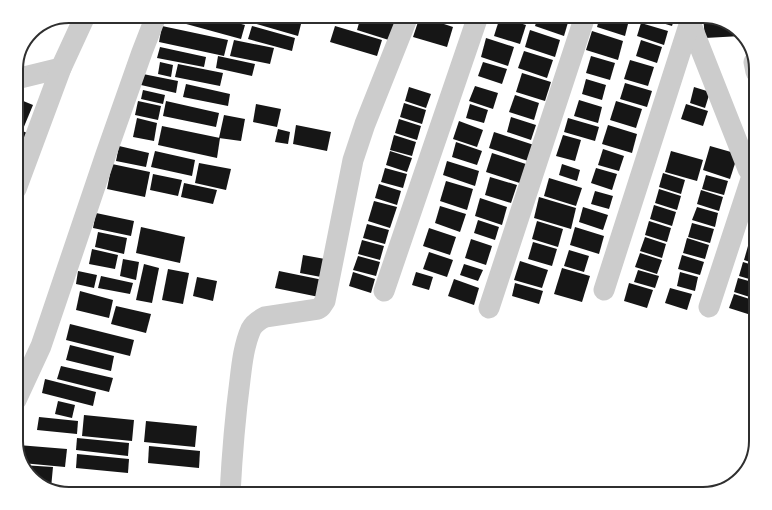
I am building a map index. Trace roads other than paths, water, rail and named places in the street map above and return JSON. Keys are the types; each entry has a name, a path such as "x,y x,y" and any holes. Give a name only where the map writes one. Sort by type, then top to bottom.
{"street":[{"path":"23,170 61,68 82,23"},
{"path":"23,385 41,346 108,147 153,23"},
{"path":"230,487 237,404 244,355 251,328 258,321 265,318 318,309 325,301 353,160 365,124 405,23"},
{"path":"384,291 476,23"},
{"path":"489,308 583,23"},
{"path":"604,290 687,23"},
{"path":"690,23 749,163"},
{"path":"23,77 61,68"},
{"path":"709,307 749,190"}]}
